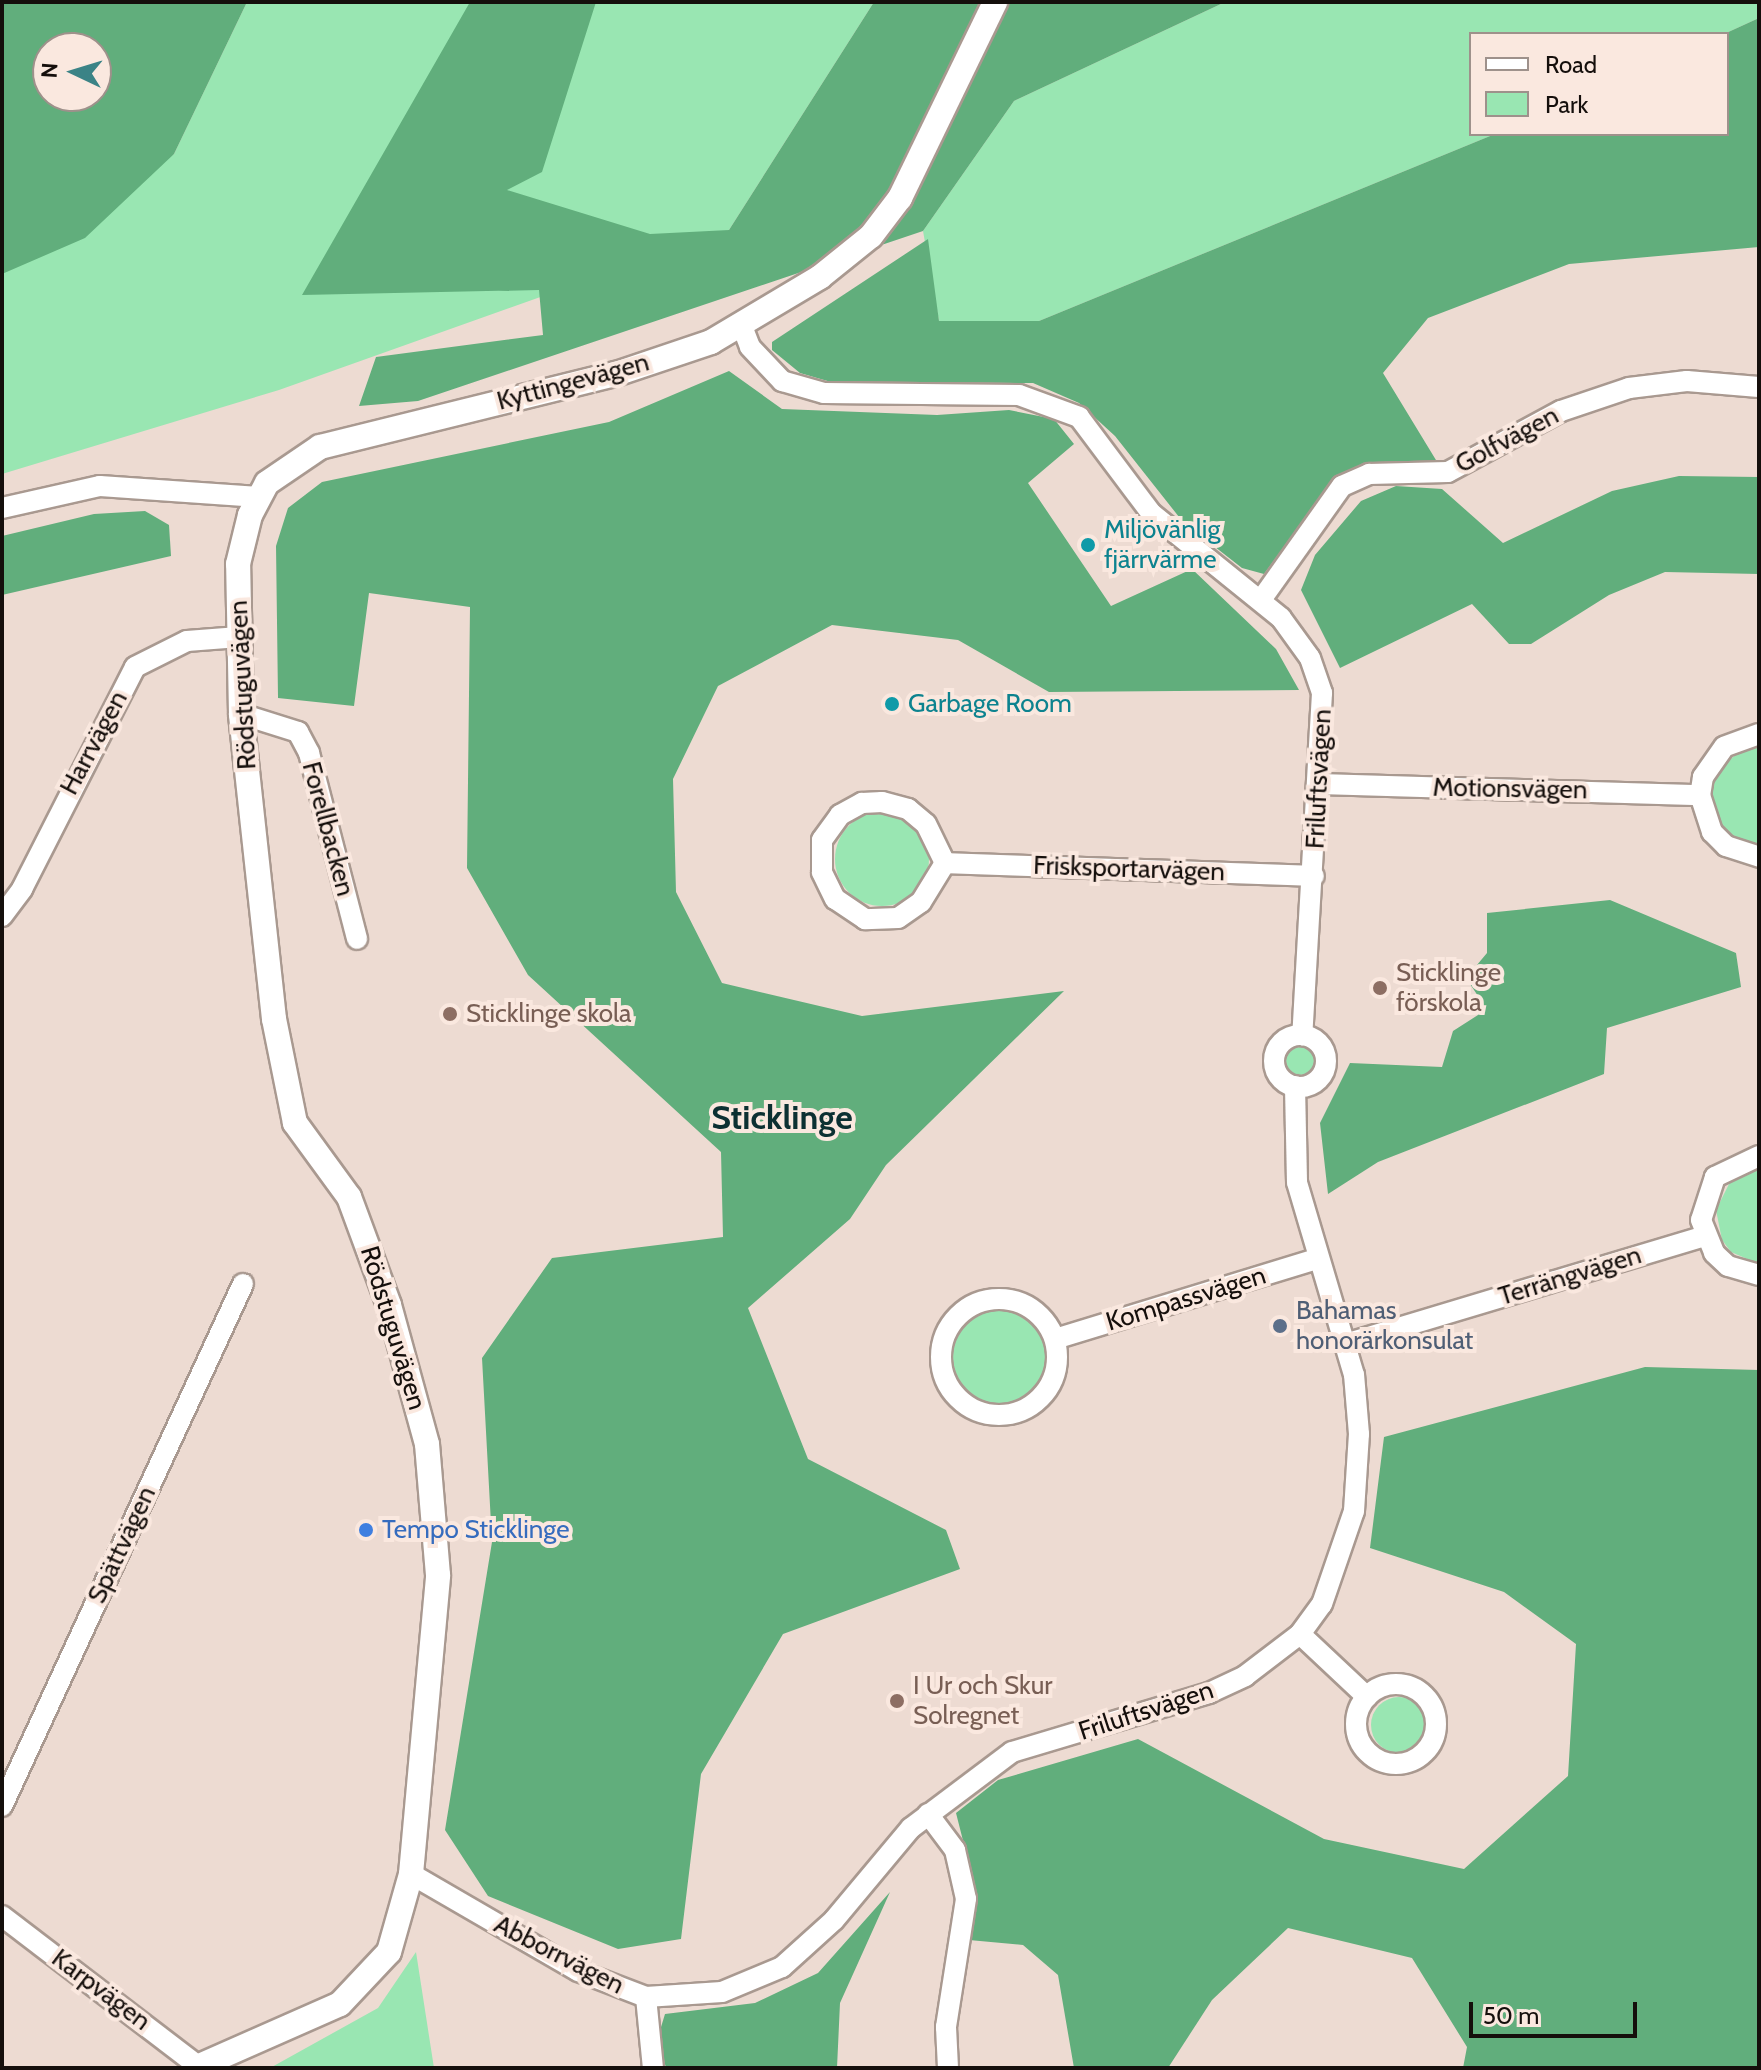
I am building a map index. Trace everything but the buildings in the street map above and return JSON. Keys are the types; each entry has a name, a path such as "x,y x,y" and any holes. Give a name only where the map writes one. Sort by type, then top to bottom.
{"street":[{"name":"Kyttingevägen","path":"259,497 287,465 320,447 616,374 742,326 871,236 930,145 995,2"},
{"name":"Friluftsvägen","path":"742,326 750,347 782,381 824,393 1019,395 1079,417 1151,513 1263,597 1310,658 1322,693 1321,784 1302,1035"},
{"name":"Golfvägen","path":"1263,597 1342,486 1369,474 1448,472 1561,411 1629,388 1687,381 1759,387"},
{"path":"2,508 100,486 259,497"},
{"name":"Rödstuguvägen","path":"197,2067 340,2004 371,1977 404,1916 411,1874 438,1575 436,1504 422,1424 360,1223 295,1123 261,932 241,714 238,564 259,497"},
{"name":"Harrvägen","path":"2,916 22,889 135,667 187,641 239,637"},
{"name":"Forellbacken","path":"241,714 278,721 304,742 357,939"},
{"path":"1759,734 1724,747 1711,760 1700,795 1712,832 1726,846 1759,857"},
{"name":"Motionsvägen","path":"1321,784 1700,795"},
{"path":"882,802 908,809 926,824 945,863 921,902 898,918 865,919 835,899 822,872 822,840 840,815 862,803 882,802"},
{"name":"Frisksportarvägen","path":"945,863 1314,876"},
{"path":"1302,1035 1318,1043 1326,1062 1316,1081 1295,1086 1281,1078 1275,1055 1283,1042 1302,1035"},
{"name":"Friluftsvägen","path":"646,1997 722,1992 782,1967 834,1920 928,1814 1012,1752 1209,1693 1300,1634 1322,1604 1354,1511 1359,1434 1345,1344 1316,1259 1297,1182 1295,1086"},
{"path":"1759,1156 1728,1166 1711,1183 1702,1204 1704,1236 1728,1266 1759,1275"},
{"name":"Terrängvägen","path":"1345,1344 1704,1236"},
{"name":"Kompassvägen","path":"1055,1339 1316,1259"},
{"name":"Spättvägen","path":"2,1806 243,1284"},
{"path":"995,1299 1032,1309 1055,1339 1054,1379 1028,1409 1009,1415 970,1408 944,1378 944,1338 958,1316 976,1304 995,1299"},
{"path":"1300,1634 1367,1697"},
{"path":"1404,1685 1427,1698 1436,1723 1429,1748 1395,1765 1371,1756 1356,1721 1367,1697 1404,1685"},
{"path":"928,1814 955,1850 966,1899 946,2027 948,2068"},
{"name":"Abborrvägen","path":"411,1874 578,1971 646,1997 653,2068"},
{"name":"Karpvägen","path":"2,1916 197,2067"}],"green space":[{"path":"2,2 247,2 174,154 85,238 2,274"},
{"path":"247,2 874,2 729,230 279,390 2,474 2,274 174,154"},
{"path":"470,2 596,2 542,172 507,190 650,234 729,230 874,2 1248,2 1223,3 1014,101 923,231 418,401 359,406 376,357 543,335 539,290 302,295"},
{"path":"1759,2 1759,18 1728,32 1469,32 1469,136 1490,136 1039,321 939,321 923,231 1014,101 1223,3"},
{"path":"1759,18 1759,247 1569,264 1428,318 1383,373 1439,465 1349,473 1325,492 1264,574 1242,568 1183,522 1115,436 1079,403 1033,383 831,382 800,373 772,350 772,342 928,239 939,321 1039,321 1490,136 1729,136 1728,32"},
{"path":"729,371 782,409 937,415 1009,410 1054,419 1074,444 1028,483 1111,606 1192,569 1276,649 1299,690 1049,692 958,640 832,625 718,686 673,779 676,892 722,983 862,1016 1064,991 886,1165 850,1219 748,1308 808,1459 946,1530 960,1569 783,1634 701,1774 681,1939 618,1949 488,1896 445,1830 492,1542 482,1358 552,1258 723,1237 721,1152 528,975 467,868 470,607 369,593 354,706 278,698 276,546 288,508 322,482 609,422"},
{"path":"1679,476 1759,477 1759,574 1665,572 1609,595 1531,644 1509,644 1472,604 1340,668 1301,590 1315,555 1361,501 1396,486 1442,489 1503,543 1612,491"},
{"path":"145,511 169,525 171,556 2,595 2,536 94,514"},
{"path":"1759,747 1759,845 1756,845 1733,837 1716,819 1711,795 1718,769 1743,749"},
{"path":"882,812 900,815 915,826 926,841 929,859 926,877 915,892 900,903 882,906 864,903 849,892 838,877 835,859 838,841 849,826 864,815"},
{"path":"1610,900 1736,953 1741,987 1607,1028 1604,1074 1378,1162 1328,1194 1320,1123 1350,1063 1442,1067 1453,1031 1478,1015 1480,999 1466,978 1487,953 1487,913"},
{"path":"1300,1047 1310,1051 1314,1061 1310,1071 1300,1075 1290,1071 1286,1061 1290,1051"},
{"path":"1759,1169 1759,1264 1731,1252 1722,1240 1716,1210 1730,1182"},
{"path":"1000,1310 1018,1314 1033,1324 1043,1339 1047,1357 1043,1375 1033,1390 1018,1400 1000,1404 982,1400 967,1390 957,1375 953,1357 957,1339 967,1324 982,1314"},
{"path":"1645,1367 1759,1370 1759,2068 1463,2068 1467,2047 1412,1958 1288,1928 1212,2000 1168,2068 1074,2068 1058,1975 1023,1945 969,1940 973,1880 956,1813 998,1780 1138,1739 1324,1839 1464,1869 1568,1776 1576,1644 1504,1592 1370,1548 1384,1437"},
{"path":"1399,1697 1419,1705 1427,1725 1419,1745 1399,1753 1379,1745 1371,1725 1379,1705"},
{"path":"890,1892 840,2003 837,2068 666,2068 658,2037 665,2014 755,2003 818,1973"},
{"path":"416,1952 434,2068 270,2068 378,2008"}],"place":[{"name":"Miljövänlig fjärrvärme","path":"1088,545"},
{"name":"Garbage Room","path":"892,704"},
{"name":"Sticklinge förskola","path":"1380,988"},
{"name":"Sticklinge skola","path":"450,1014"},
{"name":"Bahamas honorärkonsulat","path":"1280,1326"},
{"name":"Tempo Sticklinge","path":"366,1530"},
{"name":"I Ur och Skur Solregnet","path":"897,1701"}],"district":[{"name":"Sticklinge","path":"782,1118"}]}
